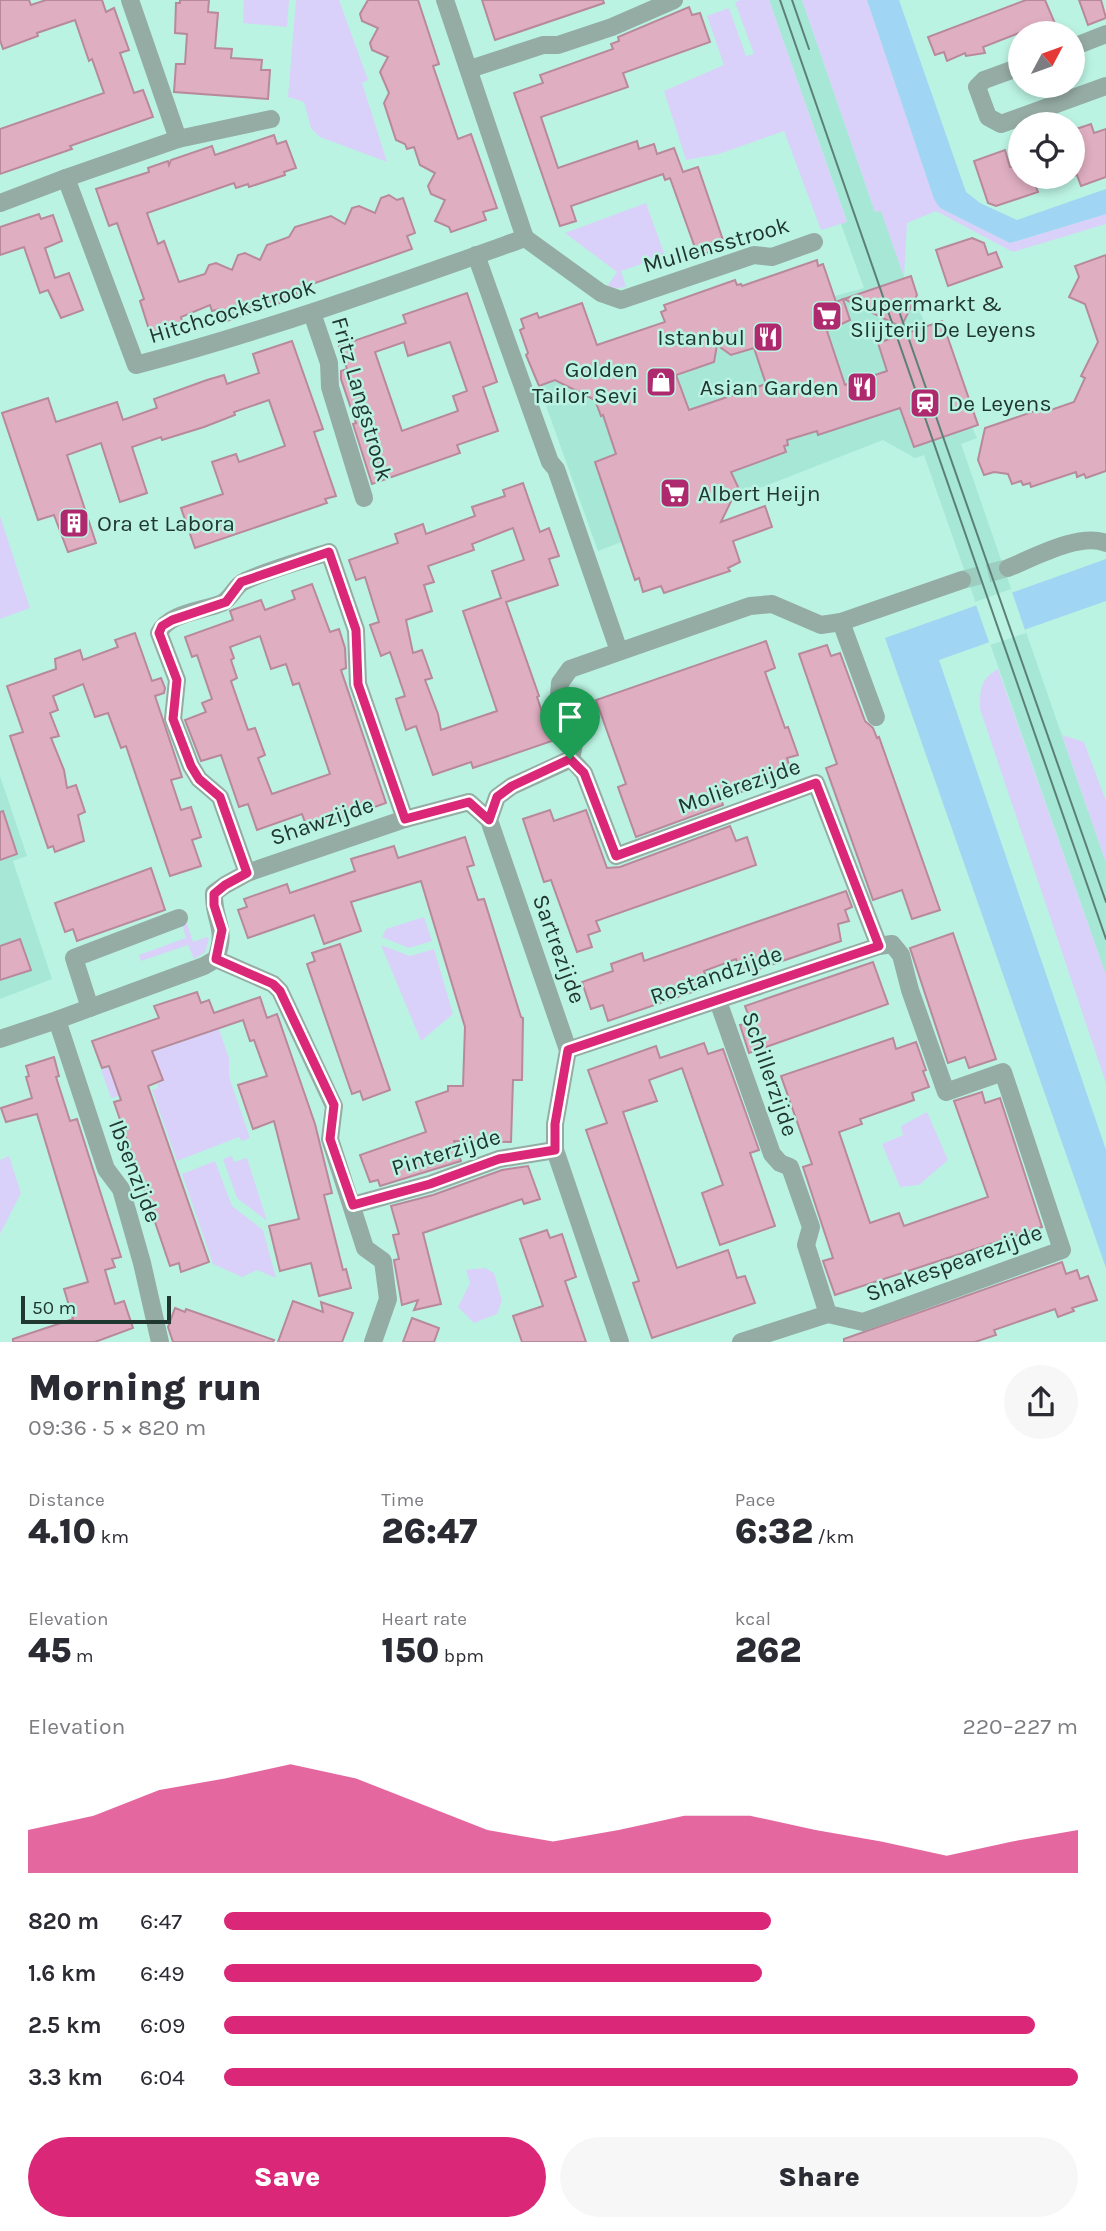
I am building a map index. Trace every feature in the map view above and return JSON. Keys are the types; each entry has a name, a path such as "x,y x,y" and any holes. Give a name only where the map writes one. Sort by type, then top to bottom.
{"street":[{"path":"130,0 178,139"},
{"path":"445,0 525,238"},
{"path":"470,69 542,45 558,45 612,27 674,0"},
{"path":"1085,42 1106,34"},
{"path":"1008,71 984,80 977,87 988,117 1001,124 1073,98"},
{"path":"1085,94 1106,86"},
{"path":"0,203 178,139 271,119"},
{"name":"Hitchcockstrook","path":"66,178 136,365 222,342 312,313 525,238"},
{"name":"Mullensstrook","path":"525,238 601,293 621,299 754,255 772,257 814,242"},
{"path":"476,255 545,448 560,481 619,651"},
{"name":"Fritz Langstrook","path":"312,313 330,363 330,387 364,498"},
{"path":"1008,568 1073,543 1087,540 1106,543"},
{"path":"247,873 220,797 199,779 191,766 173,719 177,680 159,633 162,626 172,620 226,602 241,582 329,552 356,630 358,684 405,819"},
{"path":"489,820 497,797 512,786 570,759 574,744 558,695 560,682 570,669 750,606 772,604 821,625 841,622 962,580"},
{"path":"841,622 876,717"},
{"name":"Molièrezijde","path":"570,759 584,773 616,856 816,783 879,946"},
{"name":"Shawzijde","path":"216,959 222,930 214,905 214,894 247,873 405,819 469,802 489,820"},
{"name":"Sartrezijde","path":"489,820 568,1050 555,1124 555,1150 620,1342"},
{"path":"90,1008 74,958 179,918"},
{"name":"Shakespearezijde","path":"828,1314 863,1322 1062,1250 1003,1072 946,1092 910,990 901,955 892,944 879,946"},
{"name":"Rostandzijde","path":"568,1050 879,946"},
{"path":"0,1039 204,966 216,959 273,984 280,991 334,1105 330,1139 365,1248 383,1261 388,1300 373,1342"},
{"name":"Schillerzijde","path":"718,1001 772,1154 780,1163 790,1167 811,1227 806,1245 828,1314"},
{"name":"Ibsenzijde","path":"57,1020 106,1169 121,1189 160,1342"},
{"name":"Pinterzijde","path":"353,1205 430,1184 499,1159 555,1150"},
{"path":"741,1342 828,1314"}],"shaded area":[{"path":"244,0 289,0 287,27 243,23"},
{"path":"296,0 339,0 368,80 362,83 387,162 320,137 311,128 304,102 288,97"},
{"path":"769,0 802,0 875,212 881,210 904,277 977,438 961,444 1106,863 1106,975 924,455 915,458 883,440 598,551 539,386 655,345 864,288 841,224 847,221"},
{"path":"769,0 847,222 821,230 784,131 719,154 686,160 664,91 724,65 707,16 729,8 746,56 754,54 735,2"},
{"path":"802,0 867,0 934,198 940,208 1010,243 1106,214 1106,224 1013,252 936,211 907,223 904,277 881,211 875,212"},
{"path":"646,203 665,256 621,271 626,287 612,289 608,285 617,272 565,233"},
{"path":"0,516 30,608 0,619"},
{"path":"998,669 1106,975 1106,1083 980,709 982,685"},
{"path":"1062,735 1084,742 1106,801 1106,863"},
{"path":"0,776 27,856 13,861 52,979 0,999"},
{"path":"424,917 432,941 409,948 382,937 386,929"},
{"path":"186,921 193,942 207,937 209,939 205,952 194,959 188,945 141,961 139,955 186,938 182,923"},
{"path":"381,945 410,956 434,949 453,1014 421,1041"},
{"path":"219,1029 229,1058 229,1077 250,1138 242,1141 239,1137 177,1161 152,1090 164,1081 161,1071 116,1087 119,1096 111,1098 101,1070"},
{"path":"927,1112 948,1160 919,1185 900,1187 882,1144 903,1135 901,1126"},
{"path":"9,1156 21,1193 0,1234 0,1160"},
{"path":"232,1156 234,1162 247,1158 267,1221 237,1198 223,1159"},
{"path":"215,1161 232,1206 263,1230 276,1278 257,1270 242,1277 213,1264 182,1174"},
{"path":"485,1268 494,1273 502,1301 497,1314 474,1323 458,1307 470,1283 466,1270"}],"water":[{"path":"867,0 899,0 966,192 980,203 1017,220 1106,189 1106,214 1010,243 940,208 934,199"},
{"path":"1106,559 1106,601 939,660 1106,1150 1106,1268 885,638"}],"pier":[{"path":"1011,589 1026,633 990,645 975,602"}],"building":[{"path":"0,0 29,0 31,5 46,0 102,0 106,12 114,8 129,50 120,53 134,93 143,90 153,117 0,174 0,129 104,93 92,59 89,61 75,20 37,33 38,36 3,49 0,40"},
{"path":"180,0 209,0 208,12 218,13 215,48 232,49 231,58 262,60 261,70 270,70 268,99 174,92 176,64 185,64 187,34 175,33 176,3 180,3"},
{"path":"368,0 418,0 439,64 433,66 458,139 471,134 497,208 483,212 486,220 451,232 449,227 435,221 445,200 431,194 428,186 435,173 420,165 414,147 407,149 405,144 396,140 384,103 389,93 380,72 388,57 372,50 370,43 378,28 362,21 360,14"},
{"path":"482,0 603,0 604,3 495,40"},
{"path":"1026,0 1045,0 1054,21 1008,21 1008,37 983,47 985,53 966,56 965,53 947,61 944,52 935,55 928,37"},
{"path":"1079,0 1101,0 1106,18 1088,25"},
{"path":"689,7 692,15 700,13 710,42 623,73 628,87 541,117 558,168 637,141 639,149 654,144 657,154 674,148 683,172 698,167 725,246 698,256 670,178 665,180 663,174 571,206 576,221 560,226 514,93 543,83 540,75 613,49 611,44 619,41 618,37"},
{"path":"1091,124 1094,133 1106,129 1106,177 1085,185 1085,126"},
{"path":"274,135 277,144 286,141 296,168 284,172 285,175 249,187 248,184 236,188 234,183 147,213 158,244 164,241 179,282 205,274 209,265 216,263 232,270 238,255 245,253 260,260 267,245 289,237 295,227 331,216 345,224 352,208 359,206 375,213 381,198 389,195 397,200 403,198 415,233 407,236 412,249 295,290 298,297 224,322 220,309 212,311 210,305 181,317 183,325 151,336 140,301 144,299 117,223 109,226 96,189 149,172 148,168 168,161 169,165 171,160 212,146 215,155"},
{"path":"1005,150 1008,160 1008,189 1037,189 1038,192 996,206 988,203 974,161"},
{"path":"39,214 41,219 53,215 62,241 45,248 55,278 69,273 83,310 61,318 48,290 40,293 24,247 0,255 0,227"},
{"path":"972,238 984,243 988,255 996,252 1002,267 948,286 936,250"},
{"path":"1106,255 1106,471 1086,478 1084,474 1077,477 1076,472 1031,487 1030,483 1023,485 1021,481 1012,484 1008,474 994,472 984,475 978,460 985,428 1047,407 1048,411 1074,402 1085,378 1081,376 1098,342 1085,304 1069,297 1079,277 1075,266"},
{"path":"817,260 818,266 823,264 836,302 843,299 850,320 827,331 845,385 887,371 878,343 942,321 978,425 914,447 900,408 818,435 817,431 787,440 788,445 784,446 786,452 731,472 738,487 721,522 765,506 772,527 733,541 740,562 728,568 730,571 664,593 661,586 643,592 639,578 635,580 595,462 616,454 603,415 601,416 595,400 555,380 539,386 526,355 528,353 520,330 524,328 521,319 537,313 539,318 582,303 597,345 665,322 661,312 666,310 664,305 735,280 737,285 742,286","holes":["717,345 731,355 754,348 766,384 689,410 676,375 714,362"]},
{"path":"911,276 917,295 901,327 844,299"},
{"path":"467,293 497,382 483,387 498,431 457,445 460,453 372,484 341,379 341,371 347,369 339,346 406,323 403,315","holes":["404,342 408,356 450,342 467,391 453,396 458,411 402,431 375,352"]},
{"path":"292,341 323,429 314,432 336,496 325,499 327,503 195,548 181,508 223,494 212,462 236,454 239,462 285,446 269,400 234,412 235,415 204,427 132,447 147,493 120,502 101,443 67,455 96,543 68,552 54,515 38,520 2,413 48,398 56,422 117,402 123,420 157,408 154,399 207,380 224,375 227,384 259,373 253,354"},
{"path":"523,483 540,532 549,528 559,556 549,559 558,585 506,602 552,741 473,768 471,762 433,775 416,726 406,730 396,699 405,696 390,652 381,656 370,625 379,622 365,577 356,580 349,560 398,543 395,534 423,524 426,534 475,516 472,507 505,496 503,490","holes":["513,528 524,560 492,571 501,598 463,611 497,711 441,730 425,680 432,678 422,650 413,653 406,620 432,611 424,585 434,582 428,566 474,550 472,544"]},
{"path":"312,584 330,632 339,629 345,648 346,668 341,670 386,803 308,831 302,814 257,830 248,804 239,807 221,755 201,761 185,720 206,712 202,703 212,699 197,655 192,657 185,637 233,620 232,610 261,600 265,610 295,599 292,591","holes":["260,636 271,669 286,664 293,685 299,683 330,774 272,794 258,758 265,755 255,728 248,730 231,681 237,678 230,647"]},
{"path":"135,633 152,681 161,678 165,688 164,693 155,696 182,777 171,780 181,810 191,807 201,837 192,840 201,866 170,876 126,746 121,748 108,713 95,717 83,684 53,696 58,710 50,713 59,736 51,738 64,770 67,788 76,785 85,812 78,815 84,841 55,852 53,846 48,848 10,736 23,732 7,686 56,669 55,659 80,650 83,660 118,647 115,640"},
{"path":"766,641 775,668 765,672 785,728 788,727 798,755 787,758 792,774 721,799 723,805 636,837 618,787 626,784 596,700"},
{"path":"827,645 831,656 840,653 865,721 873,728 877,738 879,737 940,910 912,919 902,890 873,900 826,768 837,764 799,654"},
{"path":"550,810 554,821 586,810 607,868 620,867 730,826 736,841 747,837 756,865 596,921 600,931 588,935 592,947 577,952 551,880 544,882 523,819"},
{"path":"3,811 17,854 0,860 0,812"},
{"path":"465,837 474,865 467,867 478,900 484,899 523,1018 522,1080 513,1080 511,1142 454,1141 461,1161 380,1186 378,1180 370,1182 360,1155 426,1132 416,1102 448,1091 448,1086 463,1086 465,1027 421,881 351,902 361,931 324,944 314,915 248,938 238,910 247,907 244,899 287,884 290,893 355,871 351,859 394,846 398,858"},
{"path":"151,868 165,910 77,941 73,929 65,932 55,903"},
{"path":"846,891 852,907 845,910 849,921 838,924 841,941 741,975 736,959 704,971 710,986 608,1021 603,1005 591,1009 582,982 613,971 611,964 642,953 644,961"},
{"path":"953,933 996,1059 969,1068 965,1057 948,1063 910,948"},
{"path":"20,939 31,970 0,980 0,946"},
{"path":"340,944 390,1090 363,1100 360,1091 352,1094 307,964 315,961 312,953"},
{"path":"873,962 888,1004 749,1053 740,1025 751,1022 745,1006"},
{"path":"197,992 201,1003 209,1000 214,1013 260,997 267,1018 277,1014 315,1124 332,1193 324,1195 343,1270 346,1269 351,1288 319,1296 311,1263 280,1271 269,1226 299,1219 274,1121 253,1129 238,1085 267,1076 254,1040 250,1041 243,1020 152,1051 163,1080 148,1086 209,1262 181,1272 179,1263 170,1266 114,1102 121,1100 109,1066 102,1068 92,1041 159,1018 154,1006"},
{"path":"893,1038 896,1049 916,1042 929,1087 912,1093 914,1100 860,1119 862,1124 839,1132 870,1223 899,1213 904,1226 988,1197 954,1101 982,1092 985,1103 1000,1098 1042,1227 835,1295 823,1261 833,1258 803,1167 812,1164 781,1076"},
{"path":"704,1043 708,1054 723,1049 759,1150 750,1153 775,1226 720,1245 702,1193 723,1185 682,1068 649,1080 657,1101 623,1112 677,1268 728,1250 737,1278 745,1276 755,1303 652,1338 633,1283 639,1281 586,1130 607,1123 588,1070 656,1046 660,1058"},
{"path":"54,1057 59,1076 56,1077 70,1121 77,1119 121,1257 112,1259 115,1267 105,1270 115,1304 124,1301 133,1328 95,1342 13,1342 13,1339 73,1319 64,1289 88,1282 37,1114 6,1122 1,1108 32,1098 26,1066"},
{"path":"528,1166 540,1199 524,1204 522,1199 423,1233 441,1304 414,1310 418,1300 402,1305 394,1260 399,1259 393,1235 399,1234 391,1206 433,1195 502,1170"},
{"path":"547,1230 550,1238 562,1234 576,1277 565,1281 586,1342 522,1342 513,1316 543,1306 520,1239"},
{"path":"1062,1262 1066,1274 1077,1270 1080,1279 1088,1276 1097,1300 1072,1308 1074,1311 1058,1317 1055,1309 994,1330 996,1335 975,1342 844,1342 844,1339"},
{"path":"293,1301 323,1312 321,1302 353,1313 342,1342 278,1342"},
{"path":"175,1308 185,1312 186,1309 274,1340 173,1342 168,1327"},
{"path":"412,1318 439,1328 434,1342 403,1342"}],"tunnel":[{"path":"962,580 1008,568"}],"tram line":[{"path":"780,0 1106,939"},
{"path":"792,0 809,49"},
{"path":"899,311 1106,902"}],"place":[{"name":"Supermarkt & Slijterij De Leyens","path":"827,316"},
{"name":"Istanbul","path":"768,337"},
{"name":"Golden Tailor Sevi","path":"661,382"},
{"name":"Asian Garden","path":"862,387"},
{"name":"De Leyens","path":"925,403"},
{"name":"Albert Heijn","path":"675,493"},
{"name":"Ora et Labora","path":"74,523"}],"route":[{"path":"329,552 356,630 358,684 405,819 469,802 489,820 497,797 512,786 570,759 584,773 616,856 816,783 879,946 568,1050 555,1124 555,1150 499,1159 430,1184 353,1205 330,1139 334,1105 280,991 273,984 216,959 222,930 214,905 214,894 247,873 220,797 199,779 191,766 173,719 177,680 159,633 162,626 172,620 226,602 241,582 329,552"}]}
